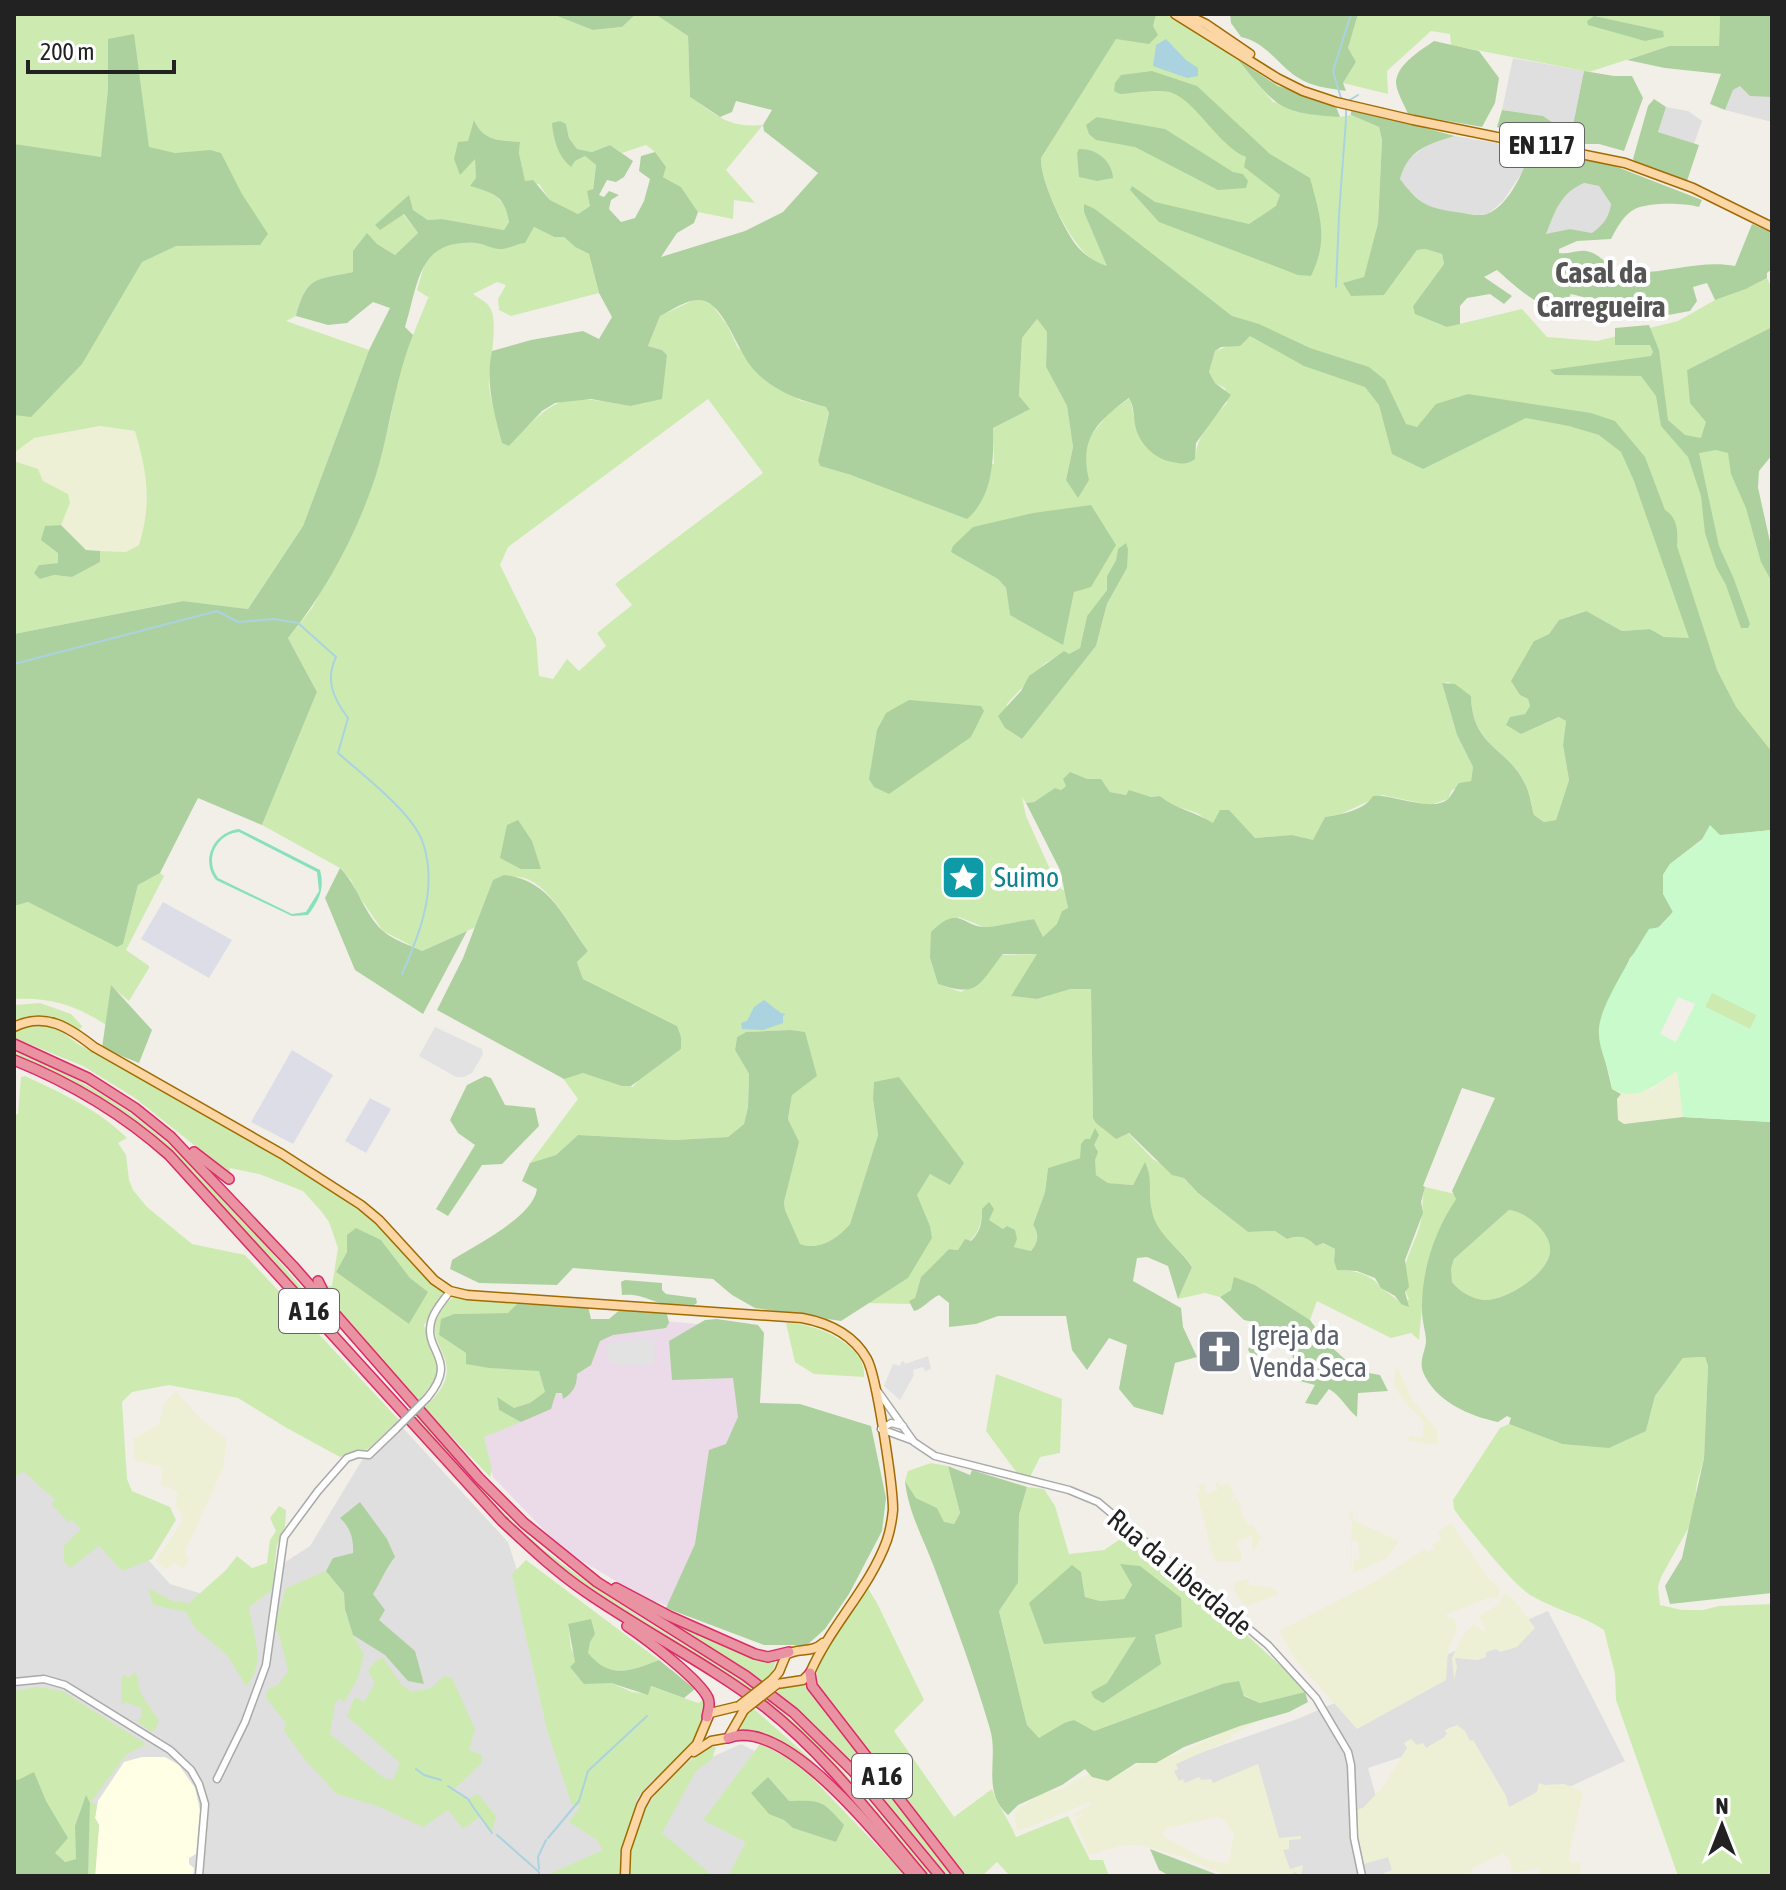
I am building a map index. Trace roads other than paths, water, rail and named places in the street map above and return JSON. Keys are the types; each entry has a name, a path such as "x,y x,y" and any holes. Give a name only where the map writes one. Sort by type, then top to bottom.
{"highway":[{"name":"A 16","path":"14,1044 88,1078 135,1108 183,1147 293,1266 479,1478 524,1523 609,1591 746,1676 794,1713 846,1763 940,1876"},
{"name":"A 16","path":"14,1060 87,1095 120,1115 169,1155 502,1521 607,1613 662,1652 705,1694 709,1702 706,1719"},
{"path":"87,1095 120,1123"},
{"path":"183,1147 229,1179"},
{"path":"244,1247 289,1290"},
{"path":"318,1281 338,1319"},
{"name":"A 16","path":"564,1557 654,1609 755,1654 768,1657 789,1652"},
{"name":"A 16","path":"584,1591 726,1680 784,1723 836,1773 922,1876"},
{"name":"A 16","path":"811,1671 812,1686 959,1876"},
{"name":"A 16","path":"724,1739 743,1734 755,1735 798,1757 821,1776 913,1876"}],"main road":[{"path":"1176,14 1206,24 1211,36"},
{"name":"EN 117","path":"1176,14 1303,91 1392,115 1625,163 1693,188 1772,227"},
{"name":"EN 117","path":"1185,14 1206,24 1303,91"},
{"path":"14,1027 33,1020 65,1026 94,1047 282,1154 379,1220 426,1272 450,1291 467,1295 711,1310 822,1321 854,1341 866,1358 874,1383 893,1509 889,1533 874,1567 811,1671 803,1680 775,1682"},
{"path":"686,1757 705,1744 724,1739 736,1725 742,1708 775,1682 783,1658 789,1652 803,1652 820,1646 831,1634"},
{"path":"803,1652 810,1659 811,1671"},
{"path":"781,1667 785,1676 793,1681"},
{"path":"625,1876 626,1850 647,1795 686,1757 700,1739 706,1719 714,1710 742,1708"},
{"path":"724,1710 733,1715 736,1725"},
{"path":"706,1719 707,1732 724,1739"}],"street":[{"path":"217,1779 245,1722 266,1665 284,1537 347,1458 358,1454 369,1455 437,1386 442,1371 431,1323 450,1291"},
{"name":"Rua da Liberdade","path":"874,1383 914,1442 939,1458 1091,1498 1268,1645 1316,1698 1348,1752 1352,1771 1354,1838 1362,1876"},
{"path":"881,1429 891,1423 903,1426"},
{"path":"881,1429 914,1442"},
{"path":"884,1449 902,1436"},
{"path":"14,1682 44,1679 65,1685 170,1750 191,1770 205,1804 199,1876"}],"water":[{"path":"1166,39 1198,68 1198,76 1187,78 1153,66 1156,45"},
{"path":"764,1000 786,1014 783,1023 763,1030 742,1029 741,1023 747,1021 754,1007"}],"waterway":[{"path":"1351,14 1333,71 1341,98 1348,101 1358,95"},
{"path":"1346,108 1346,118"},
{"path":"1343,159 1346,120"},
{"path":"1341,186 1343,161"},
{"path":"1339,214 1341,187"},
{"path":"1336,287 1339,216"},
{"path":"14,664 217,611 238,622 274,619 298,623 336,657 331,673 332,689 348,718 338,753 398,807 423,843 429,876 428,893 421,927 402,974"},
{"path":"548,1838 579,1801 588,1771 647,1716"},
{"path":"416,1769 441,1780"},
{"path":"448,1786 468,1799 475,1810"},
{"path":"476,1811 492,1833"},
{"path":"497,1835 539,1872 539,1876"},
{"path":"539,1869 538,1857 546,1840"}],"place":[{"name":"Suimo","path":"963,877"},
{"name":"Igreja da Venda Seca","path":"1219,1351"}],"district":[{"name":"Casal da Carregueira","path":"1601,289"}]}
